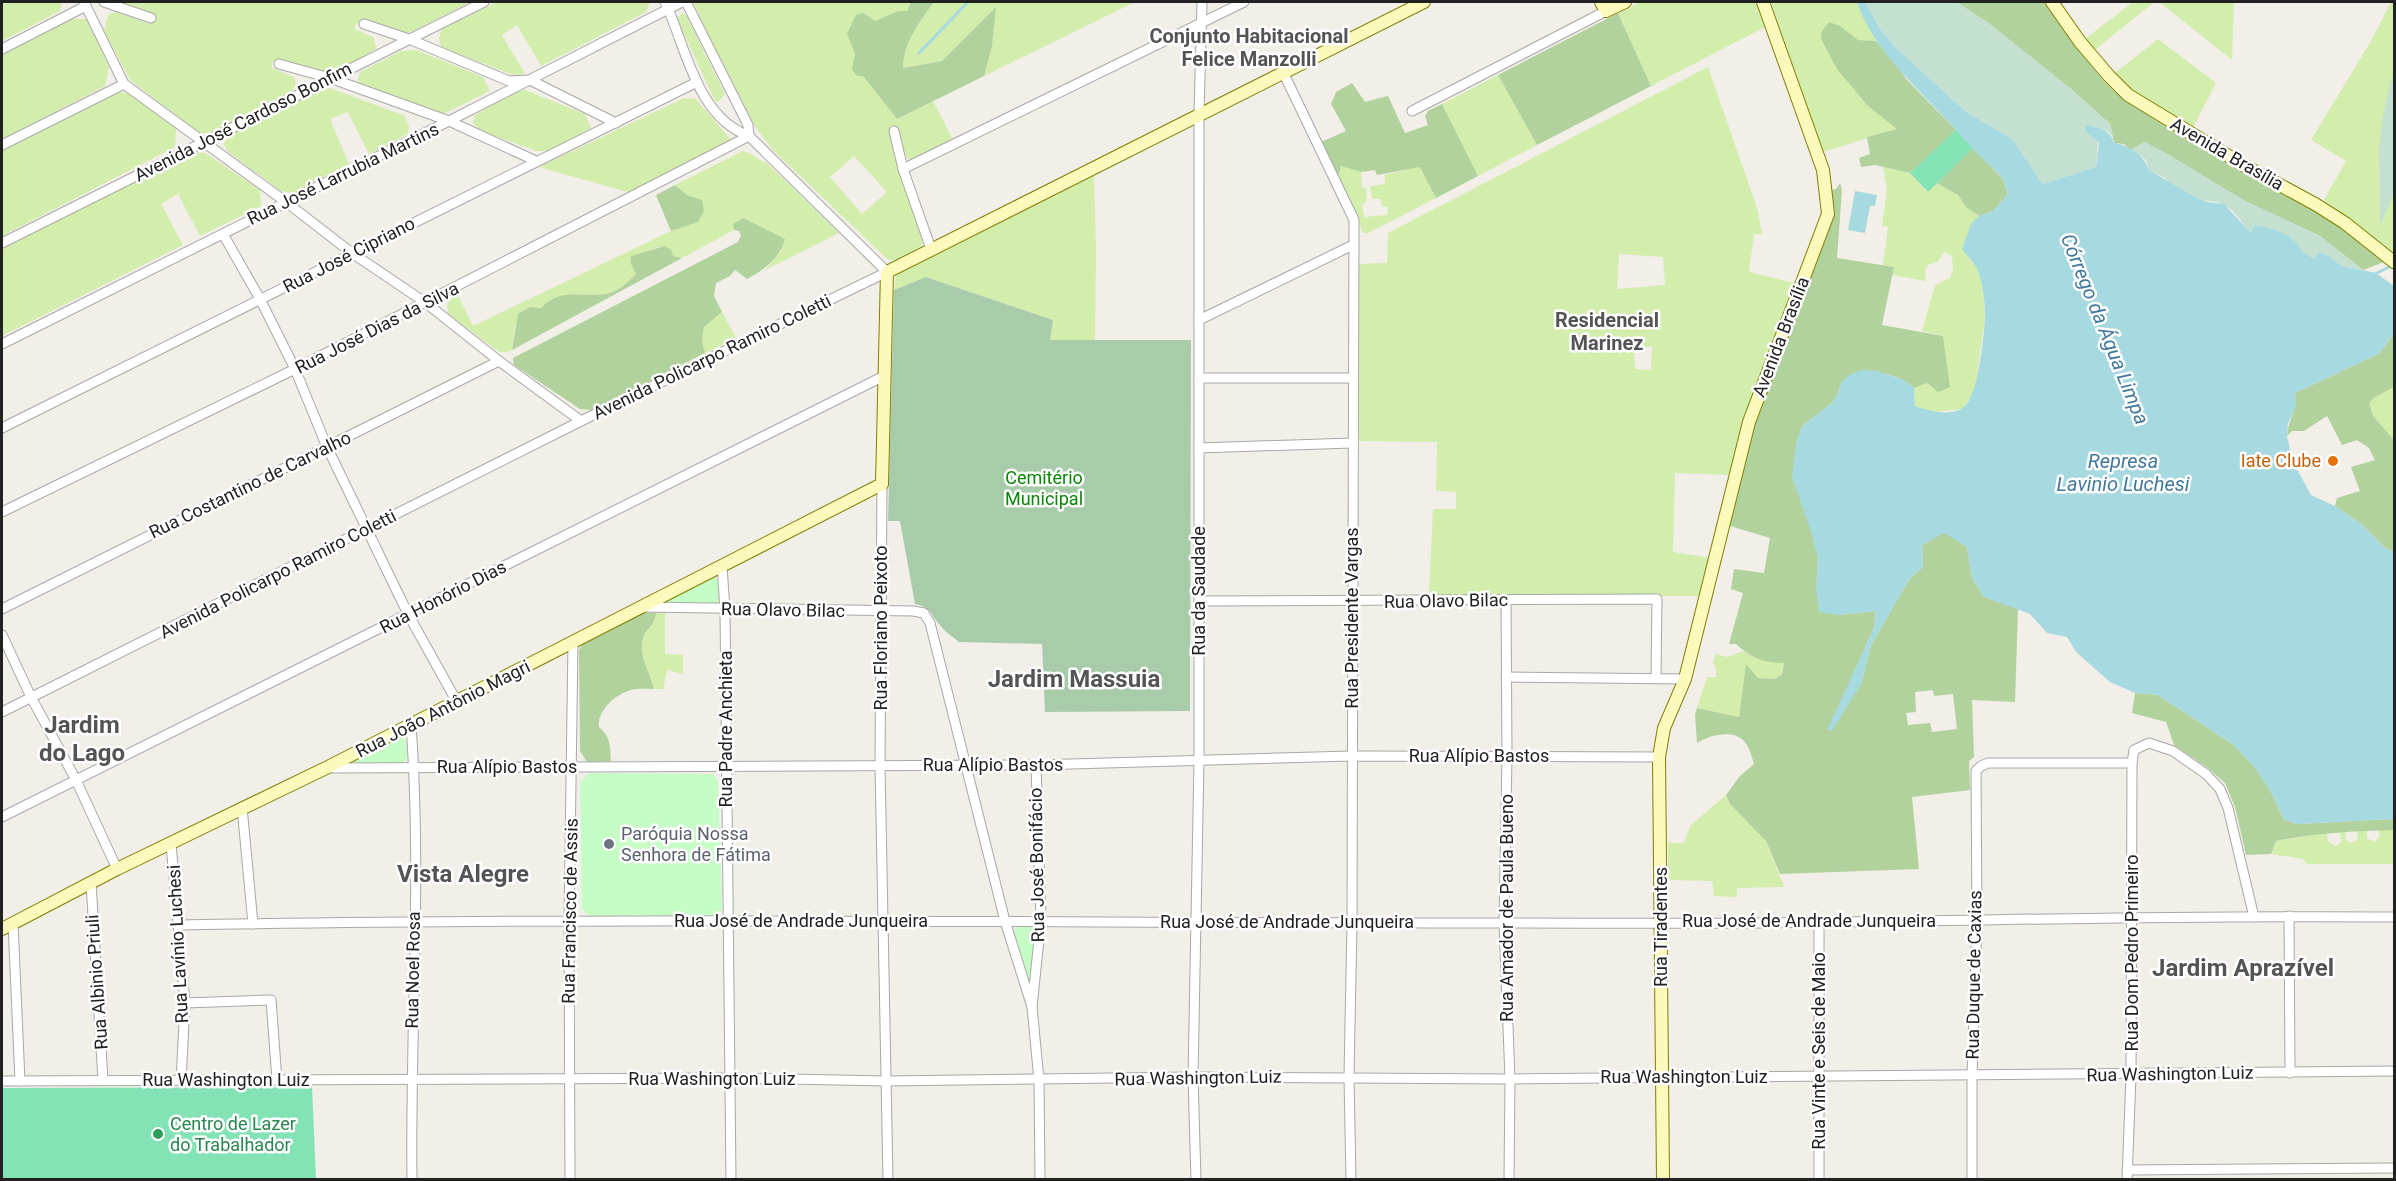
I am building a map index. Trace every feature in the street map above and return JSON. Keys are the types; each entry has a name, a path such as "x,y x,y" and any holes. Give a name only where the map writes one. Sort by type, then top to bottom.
{"street":[{"path":"104,2 151,18"},
{"name":"Avenida José Cardoso Bonfim","path":"2,243 484,2"},
{"path":"684,2 748,125 748,136"},
{"name":"Rua José Larrubia Martins","path":"2,344 530,80 667,5 684,2"},
{"name":"Rua da Saudade","path":"1196,1179 1193,1077 1199,760 1202,2"},
{"path":"903,169 1244,2"},
{"name":"Avenida Policarpo Ramiro Coletti","path":"2,712 1424,2"},
{"path":"1412,111 1603,6 1625,2"},
{"name":"Avenida Brasília","path":"1685,679 1749,422 1828,214 1823,170 1763,2"},
{"name":"Avenida Brasília","path":"2052,2 2080,42 2128,95 2245,166 2325,210 2394,262"},
{"path":"2,49 85,4 124,84 286,202 351,253 426,303 499,361 581,421"},
{"path":"667,5 697,82 708,102 737,132 748,136 887,272"},
{"path":"364,24 409,39 509,81 530,80 616,123"},
{"path":"279,64 330,78 449,121 536,161"},
{"name":"Rua Presidente Vargas","path":"1283,72 1354,220 1352,922 1349,1077 1351,1179"},
{"name":"Rua José Cipriano","path":"2,428 697,82"},
{"path":"2,145 124,84"},
{"path":"894,130 903,169 932,249"},
{"name":"Rua José Dias da Silva","path":"2,512 426,303 748,136"},
{"path":"223,234 295,369 327,447 408,614 457,702"},
{"path":"1199,320 1353,245"},
{"name":"Rua Floriano Peixoto","path":"887,272 882,484 880,765 888,1179"},
{"name":"Rua Costantino de Carvalho","path":"2,609 499,361"},
{"name":"Rua Honório Dias","path":"2,817 884,376"},
{"path":"1199,378 1353,378"},
{"path":"1199,448 1352,443"},
{"name":"Rua João Antônio Magri","path":"7,926 117,869 457,702 882,484"},
{"name":"Rua Padre Anchieta","path":"722,566 725,610 731,1179"},
{"name":"Rua Olavo Bilac","path":"1199,601 1657,599 1656,678"},
{"name":"Rua Amador de Paula Bueno","path":"1506,600 1507,756 1504,923 1510,1079 1509,1179"},
{"name":"Rua Olavo Bilac","path":"642,607 924,613 930,623 966,765"},
{"path":"2,635 31,697 76,780 117,869"},
{"name":"Rua Francisco de Assis","path":"570,1179 569,921 573,642"},
{"path":"1506,677 1685,679"},
{"name":"Rua Tiradentes","path":"1663,1179 1659,757 1664,728 1685,679"},
{"name":"Rua Noel Rosa","path":"411,725 414,767 415,923 411,1078 412,1179"},
{"path":"2132,763 2134,750 2140,745 2149,743 2160,746 2206,774 2220,789 2228,808 2254,917"},
{"name":"Rua Alípio Bastos","path":"326,768 1036,765 1351,756 1659,757"},
{"name":"Rua Duque de Caxias","path":"1972,1179 1972,1076 1977,920 1976,771 1988,763 2132,763"},
{"name":"Rua Dom Pedro Primeiro","path":"2127,1175 2131,1075 2132,763"},
{"path":"966,765 1005,921 1032,1007"},
{"name":"Rua José Bonifácio","path":"1036,765 1041,920 1032,1007 1039,1080 1040,1179"},
{"path":"242,807 253,924"},
{"name":"Rua Lavínio Luchesi","path":"171,844 185,1003 181,1081"},
{"name":"Rua Albinio Priuli","path":"91,884 103,1080"},
{"path":"2289,916 2290,1073"},
{"name":"Rua José de Andrade Junqueira","path":"179,926 569,921 1041,920 1819,923 2289,916 2394,917"},
{"name":"Rua Vinte e Seis de Maio","path":"1819,923 1819,1179"},
{"path":"7,926 20,1081"},
{"path":"185,1003 272,1000 277,1080"},
{"name":"Rua Washington Luiz","path":"2,1081 411,1078 570,1080 730,1078 887,1081 1193,1077 1510,1079 2394,1071"},
{"path":"2127,1175 2394,1168"}],"green space":[{"path":"2,2 62,2 60,11 2,41"},
{"path":"118,2 471,2 411,32 401,33 365,19 355,25 355,29 374,38 376,49 345,67 331,72 318,72 284,60 271,63 272,68 294,77 296,85 291,92 208,133 200,133 130,80 104,31 108,15 116,12 147,23 152,22 154,18 153,14"},
{"path":"497,2 650,2 646,12 541,66 517,25 502,35 525,74 513,75 441,47 439,38 442,29"},
{"path":"693,2 911,2 907,11 898,11 875,21 864,13 847,34 855,54 857,76 863,76 897,119 933,101 953,140 912,161 906,157 899,129 896,126 891,128 900,170 923,239 921,247 896,261 887,259 774,151 749,118 719,60","holes":["854,156 887,192 862,214 830,177"]},
{"path":"911,2 934,2 909,41 903,68 942,61 996,7 992,46 984,76 897,119 863,76 857,76 852,69 855,54 847,34 856,15 864,13 875,21 898,11 907,11"},
{"path":"934,2 1135,2 984,76 992,46 995,8 942,61 902,68 909,41"},
{"path":"1641,2 1758,2 1766,22 1765,27 1651,86 1618,13"},
{"path":"1771,2 1857,2 1876,41 1858,40 1852,36 1821,39 1837,67 1854,89 1897,129 1823,152"},
{"path":"1865,2 1956,2 1987,22 2071,89 2110,124 2113,136 2107,131 2088,125 2098,142 2096,167 2043,184 2012,139 1965,111 1895,47 1880,29"},
{"path":"1956,2 2044,2 2105,83 2125,101 2244,174 2311,208 2342,228 2384,262 2363,270 2320,236 2245,201 2145,142 2131,150 2124,144 2114,143 2110,124 2071,89 1987,22"},
{"path":"2133,2 2154,2 2095,50 2085,39"},
{"path":"2159,2 2234,2 2232,60"},
{"path":"2391,2 2394,2 2394,68 2379,148 2380,223 2394,192 2394,253 2324,200 2346,161 2311,140 2371,41"},
{"path":"683,13 725,94 718,102 715,101 678,21 678,17"},
{"path":"1618,13 1651,86 1537,145 1498,75"},
{"path":"71,19 87,19 109,67 105,86 2,139 2,54"},
{"path":"1829,22 1840,26 1858,40 1876,41 1895,62 1907,80 1956,130 1910,173 1875,165 1861,167 1859,158 1870,154 1867,137 1897,129 1867,105 1837,69 1821,39 1822,31"},
{"path":"2158,39 2216,83 2193,128 2133,92 2115,73"},
{"path":"416,50 483,77 490,91 443,114 361,85 358,79 360,72 401,51"},
{"path":"1708,67 1757,208 1762,234 1754,234 1749,272 1798,284 1732,475 1675,473 1673,552 1712,558 1702,596 1429,595 1433,509 1456,509 1456,492 1436,491 1437,442 1359,441 1358,264 1387,263 1388,233","holes":["1619,254 1663,257 1665,285 1617,289","1634,347 1652,347 1651,370 1635,369"]},
{"path":"2394,68 2394,192 2380,226 2379,148 2383,115"},
{"path":"1498,75 1537,145 1478,176 1442,104"},
{"path":"1352,83 1365,102 1388,96 1405,133 1428,125 1425,116 1428,111 1442,104 1478,176 1436,198 1420,167 1377,175 1375,170 1361,172 1341,166 1338,177 1321,142 1346,131 1331,104 1336,92"},
{"path":"330,88 405,116 409,127 408,134 369,154 348,112 330,119 349,164 292,193 281,191 227,151 224,144 227,137 317,90"},
{"path":"525,90 585,114 591,128 548,151 536,151 479,130 473,123 475,115 516,91"},
{"path":"117,92 127,93 176,128 175,147 2,236 2,151"},
{"path":"684,98 696,99 731,140 638,195 539,167"},
{"path":"1956,130 1973,148 1928,192 1910,173"},
{"path":"2145,142 2245,201 2320,236 2363,270 2342,266 2327,255 2314,258 2297,247 2292,239 2256,225 2251,233 2232,210 2171,185 2165,178 2149,170 2146,160 2131,150"},
{"path":"1973,148 2003,179 2008,194 1993,211 1979,216 1966,207 1958,195 1937,183"},
{"path":"743,151 767,163 839,233 765,270 782,250 754,224 743,218 733,224 734,230 682,258 673,256 659,247 632,256 636,274 614,291 597,295 563,297 548,302 541,308 530,307 515,326 512,350 507,352 499,352 448,314 449,299 458,295 473,326 671,231 697,222 702,201 687,195 675,185"},
{"path":"194,152 205,153 260,190 261,206 200,236 178,194 161,204 183,245 2,336 2,249"},
{"path":"1341,166 1361,172 1362,188 1366,187 1367,201 1362,205 1364,217 1387,215 1388,207 1382,207 1381,199 1372,199 1370,186 1385,184 1385,175 1420,166 1436,198 1368,233 1363,233 1338,177"},
{"path":"1883,167 1910,173 1927,192 1937,183 1958,195 1966,207 1979,216 1971,224 1967,256 1978,269 1983,290 1985,317 1975,390 1963,409 1931,412 1915,406 1914,388 1927,383 1932,388 1943,336 1922,331 1935,285 1950,278 1953,270 1952,256 1945,252 1937,262 1928,265 1925,271 1926,281 1892,275 1894,267 1883,265 1888,227 1882,226 1887,189"},
{"path":"1094,175 1095,340 1049,340 1053,320 926,277 894,290 896,275"},
{"path":"1840,183 1842,190 1837,258 1894,267 1882,325 1943,336 1950,387 1938,392 1927,383 1914,388 1887,374 1861,377 1841,383 1832,403 1802,426 1796,444 1818,558 1816,590 1838,615 1876,611 1874,628 1828,730 1861,684 1871,645 1910,578 1923,567 1922,545 1944,532 1967,547 1972,578 1984,597 2018,609 2015,702 1972,700 1974,757 1969,761 1970,790 1912,797 1919,869 1780,874 1766,841 1730,804 1726,795 1740,776 1754,764 1747,746 1739,737 1727,734 1714,736 1697,743 1695,714 1697,708 1739,717 1746,664 1758,678 1775,679 1782,674 1784,663 1758,659 1736,644 1729,644 1743,593 1731,589 1734,569 1764,573 1770,538 1730,526 1754,425 1833,216 1832,190 1836,189","holes":["1933,690 1934,696 1953,694 1957,729 1932,732 1930,723 1908,725 1906,713 1916,712 1915,692"]},
{"path":"675,185 687,195 702,200 704,211 698,222 671,231 656,195"},
{"path":"743,218 785,239 775,258 759,272 747,279 735,270 730,276 716,283 714,296 722,312 704,327 702,342 705,353 593,410 580,409 514,365 513,358 738,242 741,235 739,231 734,230 733,224"},
{"path":"665,246 671,250 673,256 682,258 512,350 518,314 530,307 541,308 563,295 596,295 614,291 636,274 631,264 631,256"},
{"name":"Cemitério Municipal","path":"926,277 1053,320 1050,340 1191,340 1190,711 1045,712 1042,644 959,642 944,630 928,609 915,604 900,521 888,521 894,290"},
{"path":"722,312 736,338 705,353 702,342 704,327"},
{"path":"2394,333 2394,387 2375,397 2369,403 2373,416 2394,440 2394,552 2385,548 2361,524 2335,506 2337,498 2360,491 2351,467 2375,460 2369,448 2357,440 2342,445 2327,416 2304,431 2292,431 2287,436 2295,405 2295,393 2380,353"},
{"path":"2394,387 2394,440 2373,416 2369,403 2375,397"},
{"path":"714,577 719,582 720,602 716,606 665,603 666,600"},
{"path":"642,613 656,613 654,622 644,634 642,645 643,658 654,689 628,691 617,696 608,705 601,715 599,727 608,738 611,761 587,762 580,751 579,651 582,643"},
{"path":"656,613 665,613 665,654 683,655 683,674 667,670 663,689 654,689 642,651 643,638 654,622"},
{"path":"1743,651 1751,656 1784,663 1781,675 1775,679 1758,678 1746,665 1739,717 1697,708 1707,677 1716,677 1716,667 1713,663 1715,654 1728,657"},
{"path":"2135,693 2158,695 2234,745 2257,770 2284,820 2297,824 2394,819 2394,830 2291,838 2276,841 2271,854 2246,855 2235,807 2225,783 2208,768 2174,745 2166,722 2132,713"},
{"path":"401,737 406,741 407,759 402,763 356,765 352,761"},
{"path":"589,773 713,774 718,781 722,910 714,915 589,916 582,909 580,782"},
{"path":"1726,795 1730,804 1766,841 1784,887 1737,888 1737,897 1714,896 1712,881 1668,880 1668,843 1684,843 1690,826"},
{"path":"2378,830 2394,830 2394,864 2307,864 2303,859 2271,854 2276,841 2327,833 2328,841 2335,846 2341,843 2340,832 2345,831 2346,840 2351,843 2357,840 2358,831 2367,831 2367,838 2374,842 2380,837"},
{"path":"1033,926 1037,929 1032,983 1029,985 1014,931 1017,927"},
{"name":"Centro de Lazer do Trabalhador","path":"312,1087 316,1179 2,1179 2,1088"}],"water":[{"name":"Represa Lavinio Luchesi","path":"1857,2 1865,2 1880,29 1895,47 1965,111 2012,139 2043,184 2096,167 2099,142 2086,132 2085,127 2088,125 2096,127 2107,132 2114,143 2135,152 2144,160 2149,170 2198,198 2207,202 2224,204 2251,233 2255,225 2280,232 2289,236 2309,256 2314,258 2319,253 2327,255 2342,266 2376,273 2394,286 2394,333 2380,353 2295,393 2296,405 2288,424 2287,436 2293,462 2311,495 2335,506 2361,524 2385,548 2394,552 2394,819 2297,824 2284,820 2257,770 2234,745 2158,695 2135,693 2110,682 2076,652 2067,637 2047,633 2030,614 1984,597 1972,578 1967,547 1944,533 1922,545 1923,567 1910,578 1871,645 1861,684 1832,731 1827,730 1874,628 1876,611 1838,615 1819,612 1816,590 1818,558 1792,477 1796,444 1802,426 1832,403 1841,383 1848,375 1862,370 1877,371 1904,380 1914,388 1915,406 1947,412 1964,407 1969,401 1977,379 1985,317 1978,271 1962,249 1971,224 1979,216 1993,211 2008,194 2003,179 1882,49 1863,18"},
{"path":"1855,191 1877,195 1875,206 1870,206 1865,233 1848,230"}],"waterway":[{"path":"919,53 968,2"},
{"path":"2375,274 2393,265"}],"place":[{"name":"Iate Clube","path":"2333,461"},
{"name":"Paróquia Nossa Senhora de Fátima","path":"609,844"},
{"name":"Centro de Lazer do Trabalhador","path":"158,1134"}],"district":[{"name":"Conjunto Habitacional Felice Manzolli","path":"1249,48"},
{"name":"Residencial Marinez","path":"1607,332"},
{"name":"Jardim Massuia","path":"1074,679"},
{"name":"Jardim do Lago","path":"82,739"},
{"name":"Vista Alegre","path":"463,874"},
{"name":"Jardim Aprazível","path":"2243,968"}],"water label":[{"name":"Córrego da Água Limpa","path":"2105,329"}]}
